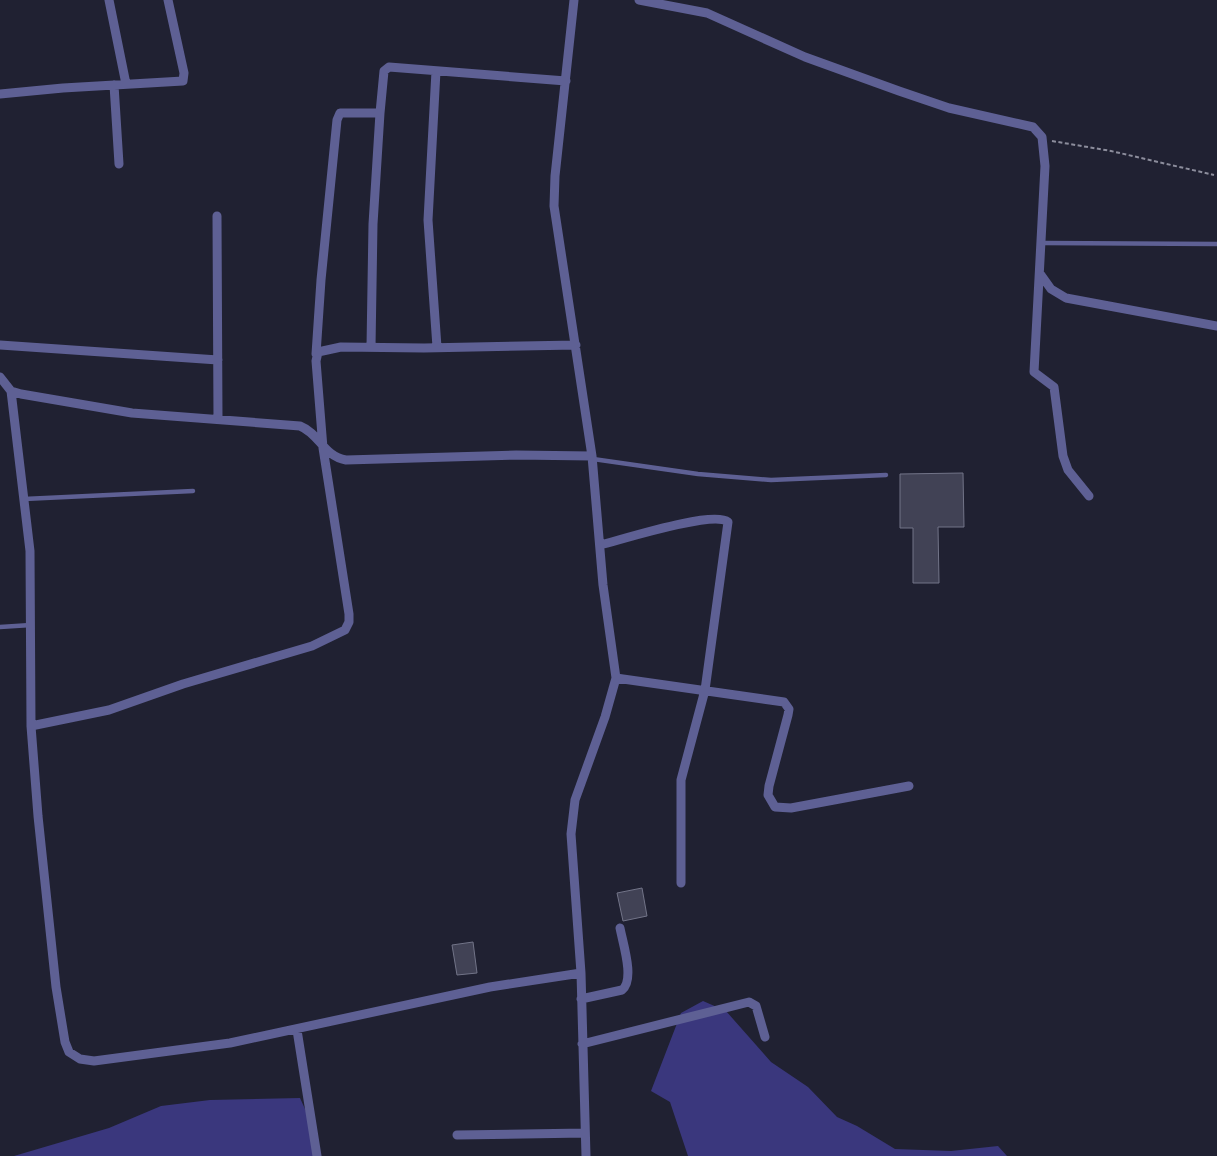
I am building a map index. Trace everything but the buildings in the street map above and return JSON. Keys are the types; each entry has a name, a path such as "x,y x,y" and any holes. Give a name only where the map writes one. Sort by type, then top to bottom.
{"street":[{"path":"109,0 126,84"},
{"path":"0,94 63,88 179,82 184,78 168,0"},
{"path":"574,0 554,206 593,457 603,585 616,678 605,717 575,800 571,834 580,972 586,1156"},
{"path":"639,0 707,13 824,64 949,108 1033,127 1042,137 1045,166 1043,243 1034,372 1054,386 1063,456 1068,470 1089,496"},
{"path":"371,347 373,224 380,113 386,68 566,81"},
{"path":"436,71 428,220 437,347"},
{"path":"114,85 119,164"},
{"path":"31,726 137,701 183,684 312,646 345,630 349,622 349,614 323,448 316,354 321,280 338,116 344,112 380,113"},
{"path":"217,216 218,420"},
{"path":"1041,275 1051,289 1066,298 1217,326"},
{"path":"316,354 320,350 331,348 576,344"},
{"path":"0,345 218,360"},
{"path":"0,377 11,391 30,551 31,726 38,816 56,987 64,1042 69,1052 80,1060 94,1061 230,1043 490,987 580,972"},
{"path":"11,391 125,412 300,426 308,429 329,454 346,460 516,455 593,457"},
{"path":"600,545 700,520 718,519 728,522 705,690 681,780 681,884"},
{"path":"616,678 778,701 788,705 788,715 769,786 768,795 775,807 791,808 909,786"},
{"path":"581,999 622,990 627,986 629,977 620,928"},
{"path":"582,1044 749,1002 756,1006 765,1037"},
{"path":"297,1030 317,1156"},
{"path":"457,1135 585,1132"}],"lane":[{"path":"1043,243 1217,244"},
{"path":"593,457 698,474 762,480 886,475"},
{"path":"24,499 194,491"},
{"path":"0,627 31,625"}],"path":[{"path":"1042,137 1064,144 1111,152 1214,175"}],"shaded area":[{"path":"703,1001 726,1011 771,1062 808,1087 837,1117 857,1126 895,1149 951,1151 998,1146 1007,1156 688,1156 670,1102 651,1091 681,1013"},
{"path":"300,1098 310,1120 316,1156 14,1156 109,1128 161,1106 210,1100"}]}
